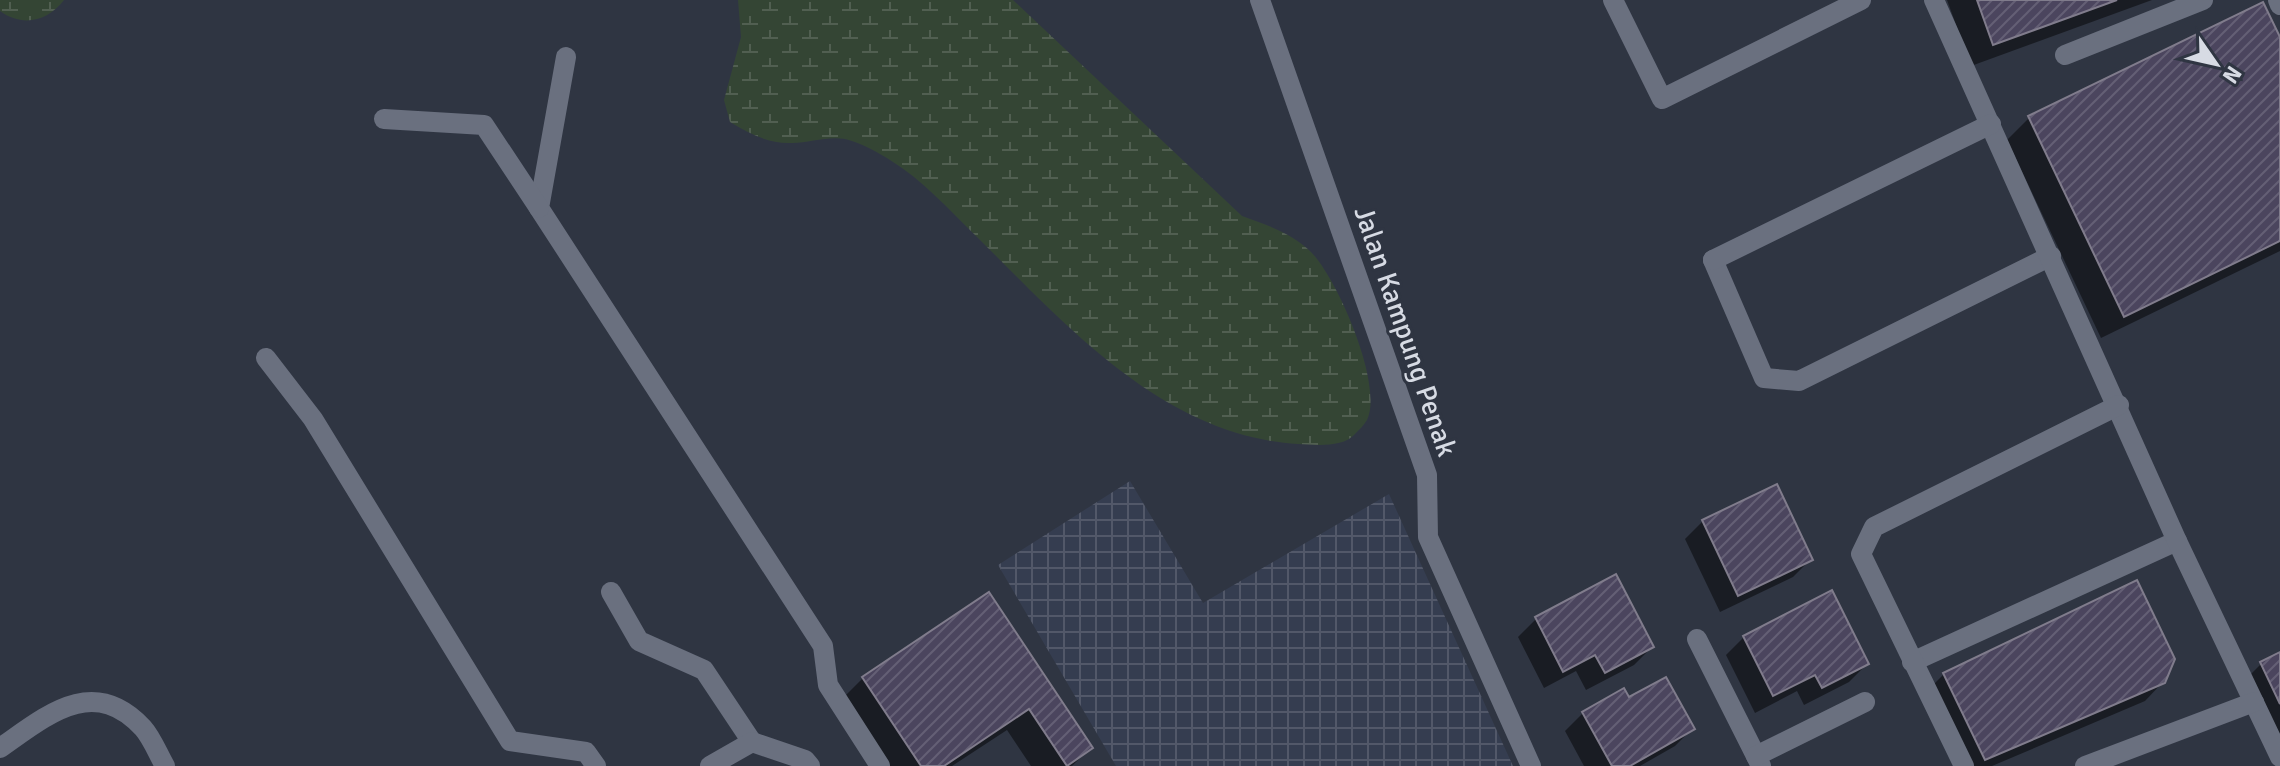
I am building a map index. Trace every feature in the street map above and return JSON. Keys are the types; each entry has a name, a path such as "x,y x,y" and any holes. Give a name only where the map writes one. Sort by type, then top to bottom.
{"street":[{"name":"Jalan Kampung Penak","path":"1260,0 1427,475 1428,537 1531,766"},
{"path":"1613,0 1662,99 1861,0"},
{"path":"1934,0 2119,405 2177,541 2280,757"},
{"path":"2065,55 2203,0"},
{"path":"539,208 566,57"},
{"path":"384,119 484,125 823,646 828,685 880,766"},
{"path":"1991,124 1713,260 1764,378 1799,381 2051,256"},
{"path":"266,358 313,419 510,741 586,752 596,766"},
{"path":"1964,766 1861,554 1874,527 2119,405"},
{"path":"1912,662 2177,541"},
{"path":"611,592 639,641 704,670 752,742 805,760 810,766"},
{"path":"1697,639 1758,761 1865,702"},
{"path":"0,748 55,710 82,701 113,705 133,720 143,728 165,766"},
{"path":"2085,766 2254,702"},
{"path":"710,766 752,742"}],"shaded area":[{"path":"1130,481 1203,603 1389,494 1513,766 1116,766 998,565"}],"green space":[{"path":"0,0 64,0 50,13 34,20 25,20 0,11"},
{"path":"738,0 1013,0 1242,216 1270,226 1304,245 1322,265 1345,307 1364,358 1371,404 1366,422 1343,442 1320,445 1249,436 1203,420 1160,398 1081,338 935,195 890,160 845,139 775,142 730,122 724,100 741,37"}],"building":[{"path":"1977,0 2117,0 1993,45"},
{"path":"2263,2 2280,37 2280,241 2124,317 2028,116"},
{"path":"1777,484 1813,560 1738,596 1702,520"},
{"path":"1616,574 1654,647 1605,673 1595,655 1563,672 1535,617"},
{"path":"2137,580 2175,659 2165,683 1985,760 1943,673"},
{"path":"1832,590 1869,664 1822,688 1815,675 1773,696 1743,636"},
{"path":"989,592 1093,748 1067,766 1029,709 944,766 921,766 862,677"},
{"path":"2280,652 2280,704 2260,662"},
{"path":"1666,677 1695,729 1630,766 1612,766 1582,712 1624,688 1629,697"}]}
